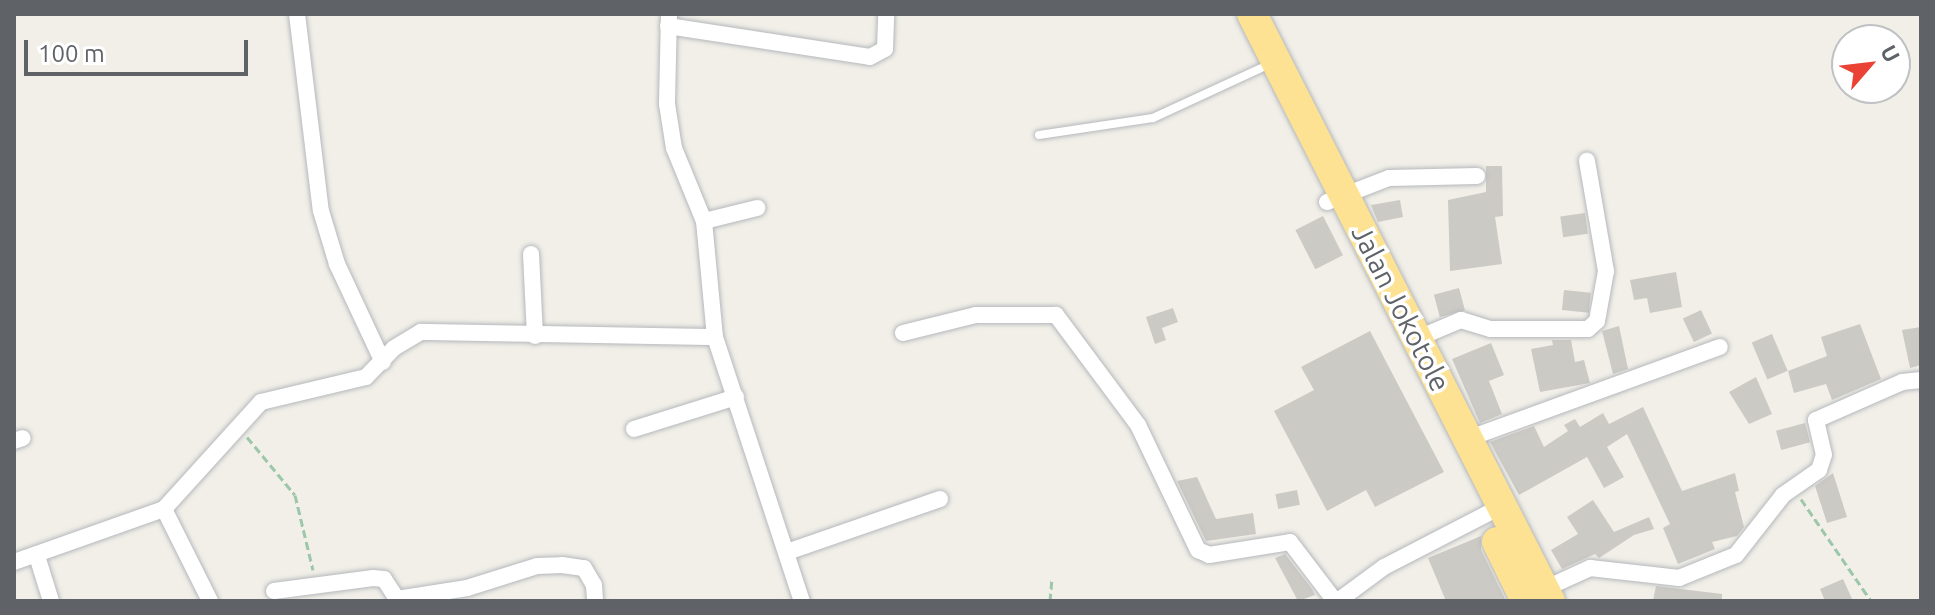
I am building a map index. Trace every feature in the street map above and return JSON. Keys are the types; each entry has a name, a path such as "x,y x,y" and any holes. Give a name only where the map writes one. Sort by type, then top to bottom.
{"highway":[{"name":"Jalan Jokotole","path":"1233,14 1335,198 1493,512 1540,597"},
{"name":"Jalan Jokotole","path":"1252,14 1335,198"},
{"name":"Jalan Jokotole","path":"1381,288 1416,339 1467,439 1493,512"}],"street":[{"path":"297,14 321,211 337,264 383,362"},
{"path":"802,601 715,337 704,221 674,148 667,104 669,20 870,57 885,49 886,14"},
{"path":"1416,339 1461,320 1491,329 1588,329 1597,321 1606,271 1587,161"},
{"path":"1335,198 1389,178 1477,176"},
{"path":"704,221 757,208"},
{"path":"531,254 535,336"},
{"path":"903,333 976,315 1056,315 1138,425 1198,550 1209,555 1290,542 1336,601 1384,567 1493,512"},
{"path":"14,562 164,509 268,398 350,383 383,362 394,348 421,332 715,337"},
{"path":"1467,439 1720,347"},
{"path":"1540,597 1590,568 1668,579 1712,567 1751,541 1793,486 1823,463 1816,420 1902,382 1921,380"},
{"path":"634,429 736,397"},
{"path":"787,552 940,499"},
{"path":"164,509 210,601"},
{"path":"37,556 51,601"},
{"path":"274,591 384,579 397,599 467,588 537,566 562,565 584,568 594,585 595,601"}],"lane":[{"path":"1039,135 1153,118 1261,68"}],"path":[{"path":"238,429 295,495 317,585"},
{"path":"1793,486 1871,601"},
{"path":"1050,601 1052,580"}],"building":[{"path":"1486,166 1502,166 1503,216 1495,217 1502,264 1450,271 1448,200 1486,192"},
{"path":"1400,200 1403,217 1378,222 1371,205"},
{"path":"1585,213 1588,234 1563,237 1560,216"},
{"path":"1323,216 1343,255 1315,269 1295,230"},
{"path":"1676,272 1682,307 1650,313 1647,298 1634,300 1630,280"},
{"path":"1459,288 1465,310 1440,317 1434,295"},
{"path":"1564,290 1591,293 1589,313 1562,310"},
{"path":"1173,308 1178,322 1162,328 1166,340 1155,344 1146,317"},
{"path":"1701,310 1712,334 1694,342 1683,318"},
{"path":"1860,324 1881,379 1832,400 1826,384 1794,393 1788,371 1827,356 1821,337"},
{"path":"1619,326 1628,369 1613,374 1602,331"},
{"path":"1921,327 1921,365 1910,368 1902,330"},
{"path":"1370,331 1444,472 1375,507 1366,490 1327,511 1274,411 1314,390 1301,367"},
{"path":"1772,334 1788,371 1767,379 1752,343"},
{"path":"1552,340 1571,340 1575,362 1584,360 1590,383 1540,392 1531,349 1553,345"},
{"path":"1491,343 1504,375 1489,381 1502,414 1480,423 1452,359"},
{"path":"1756,377 1772,414 1749,424 1729,392"},
{"path":"1643,407 1682,491 1735,473 1739,491 1735,492 1744,527 1737,536 1712,542 1715,549 1678,564 1663,528 1670,524 1627,434 1607,447 1624,477 1604,488 1587,457 1519,495 1490,442 1534,426 1544,447 1568,431 1564,425 1575,419 1580,427 1603,413 1609,424"},
{"path":"1805,423 1810,442 1781,450 1776,431"},
{"path":"1833,473 1847,517 1827,523 1815,486"},
{"path":"1197,477 1216,519 1253,513 1256,534 1206,541 1177,481"},
{"path":"1297,490 1300,505 1278,509 1275,494"},
{"path":"1593,500 1614,532 1649,517 1654,529 1634,535 1599,558 1595,554 1562,569 1551,550 1578,534 1567,517"},
{"path":"1481,536 1481,550 1506,601 1446,601 1428,558"},
{"path":"1285,554 1315,595 1298,601 1275,558"},
{"path":"1843,579 1853,601 1825,601 1820,589"},
{"path":"1656,586 1722,594 1722,601 1653,601"}]}
